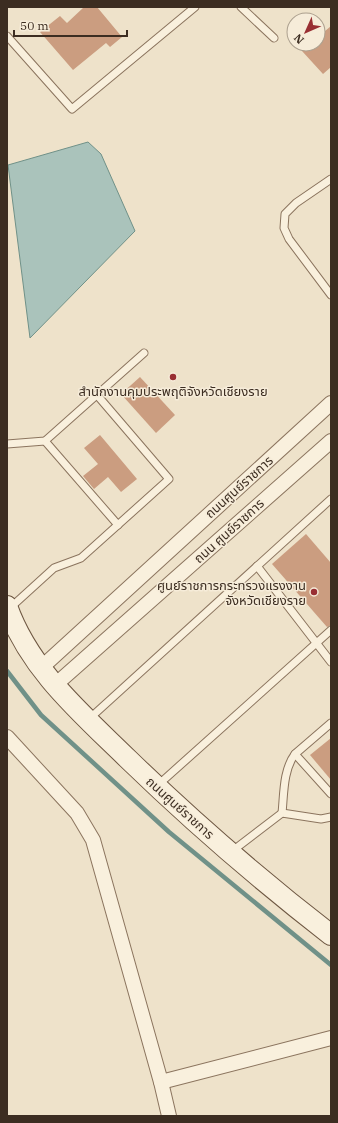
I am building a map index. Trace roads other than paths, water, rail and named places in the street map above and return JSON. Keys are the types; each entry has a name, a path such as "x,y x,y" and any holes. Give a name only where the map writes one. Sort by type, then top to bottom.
{"street":[{"name":"ถนนศูนย์ราชการ","path":"41,668 331,403"},
{"name":"ถนน ศูนย์ราชการ","path":"54,686 331,441"},
{"name":"ถนนศูนย์ราชการ","path":"8,607 24,642 54,686 156,786 275,891 331,935"},
{"path":"7,737 77,813 94,840 169,1116"},
{"path":"161,1082 331,1038"}],"lane":[{"path":"7,36 72,109 195,7"},
{"path":"241,7 274,38"},
{"path":"331,179 296,203 286,214 284,228 289,239 331,294"},
{"path":"7,444 45,442 144,353"},
{"path":"8,607 54,568 81,558 169,478 97,395"},
{"path":"45,442 118,525"},
{"path":"88,720 331,498"},
{"path":"257,566 331,662"},
{"path":"156,786 331,630"},
{"path":"282,813 288,765 295,754 331,723"},
{"path":"295,754 331,794"},
{"path":"230,852 282,813 321,819 331,817"}],"water":[{"path":"88,142 101,154 135,231 30,338 8,165"}],"waterway":[{"path":"7,671 41,715 169,832 331,965"}],"place":[{"name":"สำนักงานคุมประพฤติจังหวัดเชียงราย","path":"173,377"},
{"name":"ศูนย์ราชการกระทรวงแรงงาน จังหวัดเชียงราย","path":"314,592"}]}
